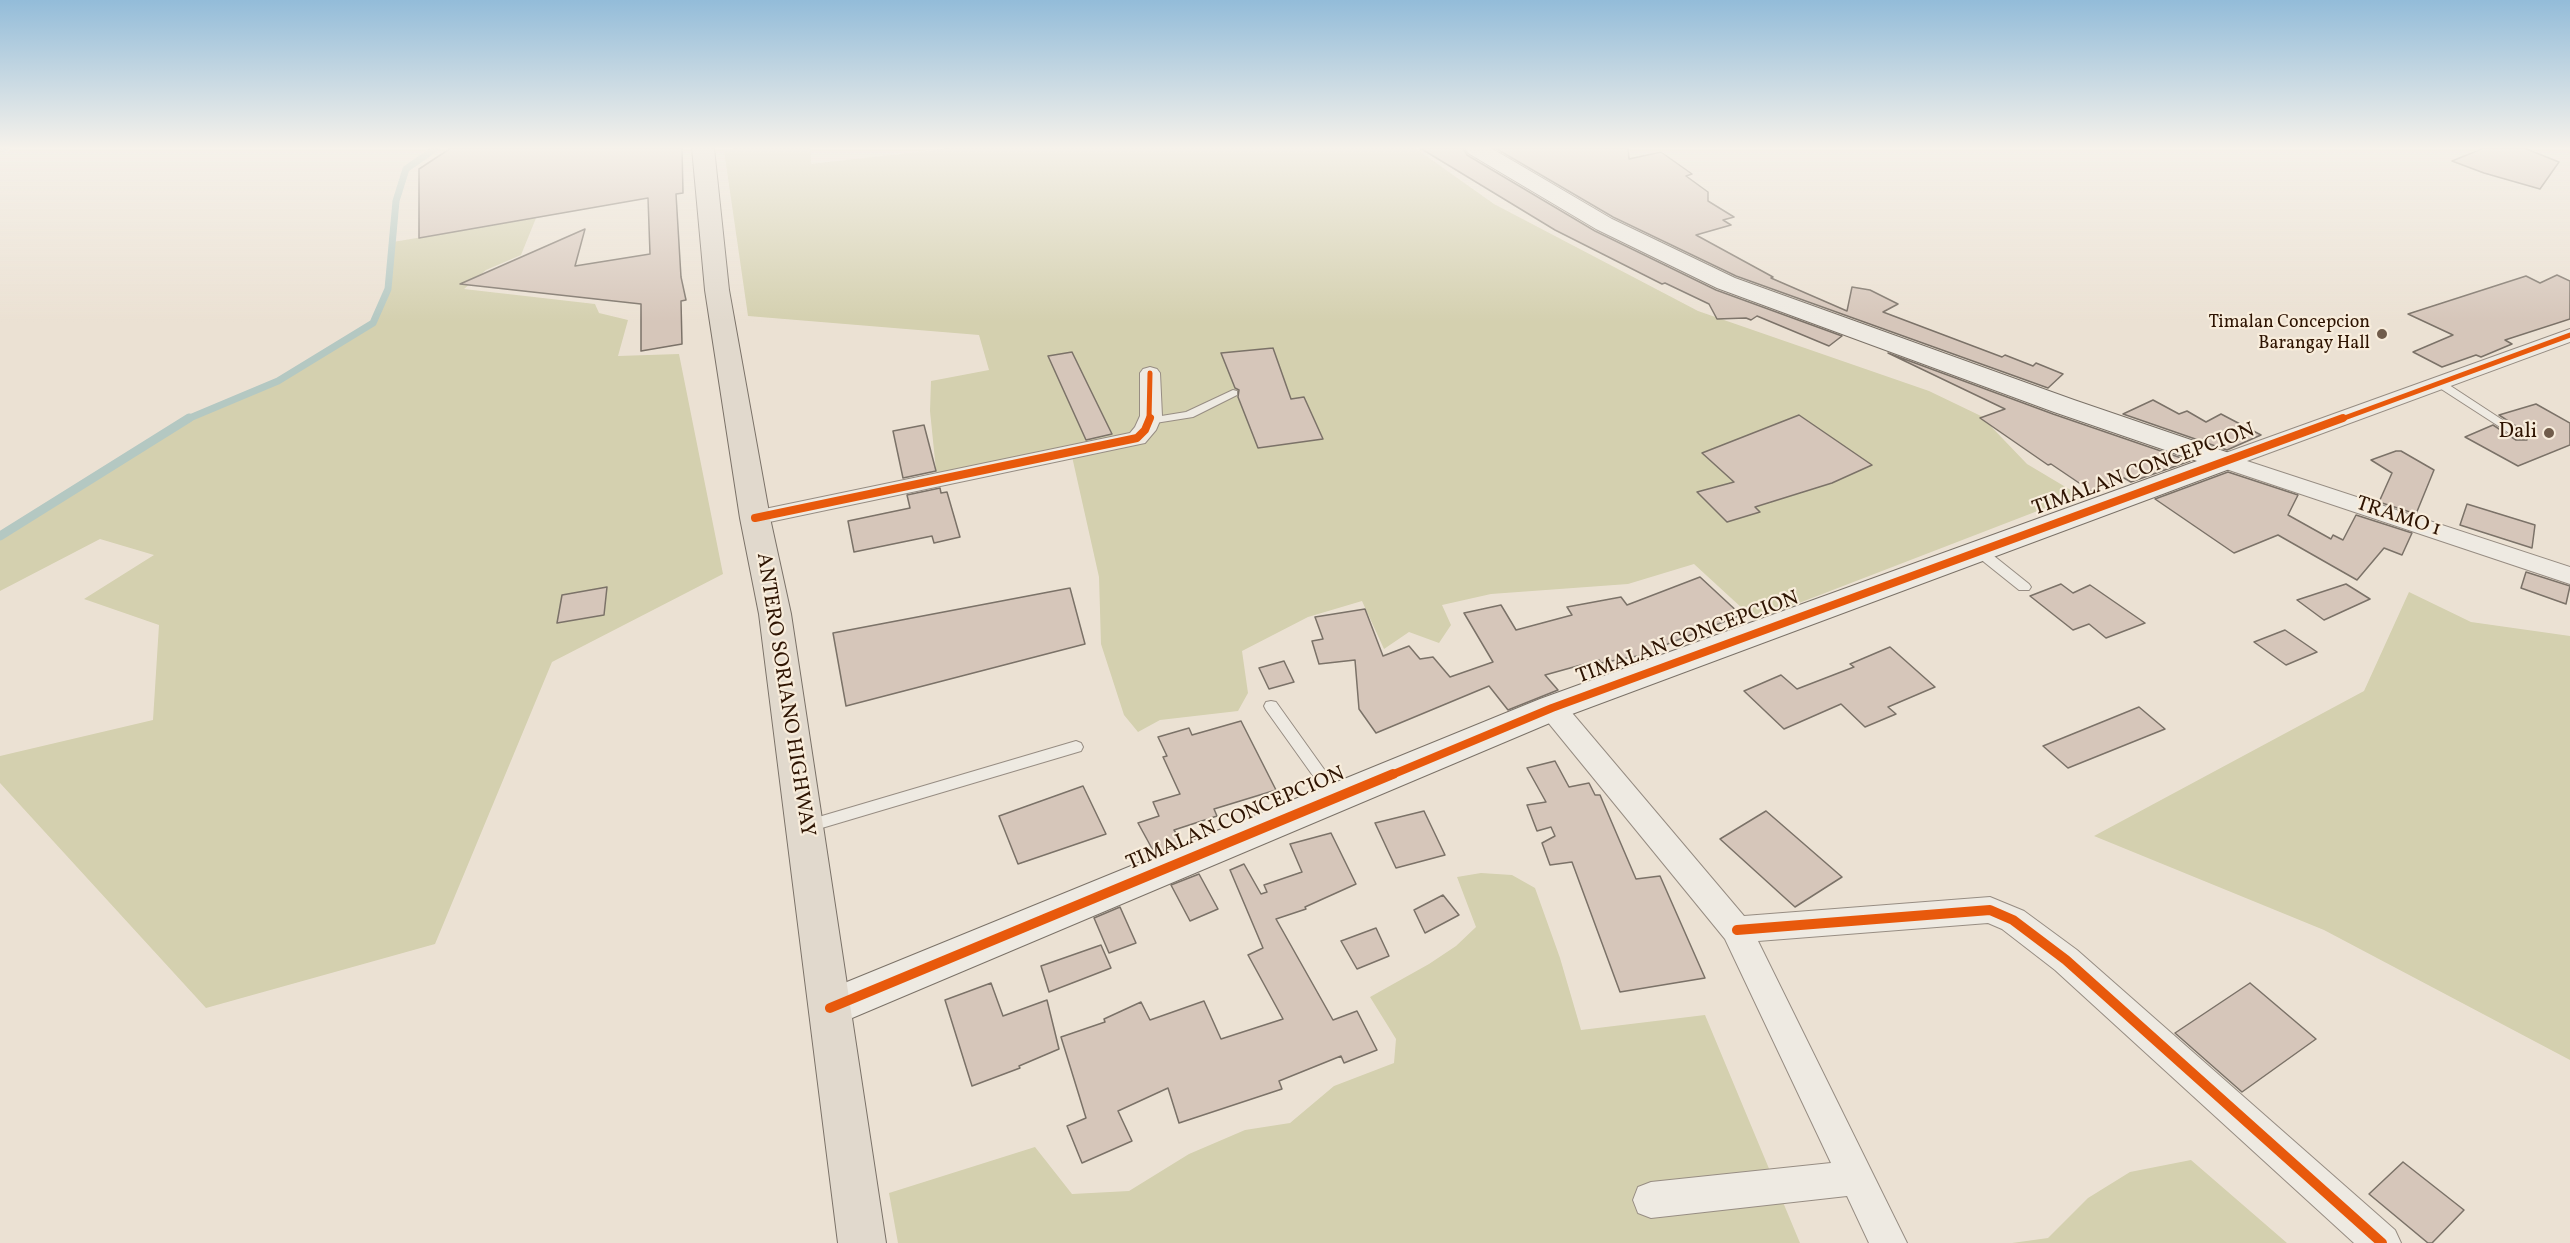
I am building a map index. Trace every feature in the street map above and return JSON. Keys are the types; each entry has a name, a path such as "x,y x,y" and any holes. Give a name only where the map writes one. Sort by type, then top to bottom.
{"main road":[{"name":"ANTERO SORIANO HIGHWAY","path":"709,206 717,290 755,518 775,614 862,1243"}],"street":[{"path":"1574,206 1604,224 1726,283 2064,406 2226,461"},
{"name":"TIMALAN CONCEPCION","path":"830,1008 1552,708 2570,335"},
{"path":"755,518 1137,438 1145,430 1151,416 1150,373"},
{"name":"TRAMO 1","path":"2226,461 2570,576"},
{"path":"1552,708 1737,930 1888,1243"},
{"path":"1737,930 1990,910 2013,920 2066,960 2382,1243"},
{"path":"1651,1200 1856,1178"}],"lane":[{"path":"2439,383 2521,436"},
{"path":"1149,421 1189,415 1233,393"},
{"path":"1979,551 2024,587"},
{"path":"1271,706 1336,797"},
{"path":"805,827 1076,747"}],"shaded area":[{"path":"732,206 1498,206 1698,311 1929,391 1981,416 2027,464 2079,495 1755,620 1694,564 1628,584 1491,594 1442,605 1451,625 1439,643 1409,632 1384,649 1362,601 1308,617 1242,651 1248,693 1238,711 1160,720 1138,732 1124,715 1101,644 1099,577 1071,452 937,480 930,411 931,381 989,370 979,335 748,316"},
{"path":"536,218 521,255 486,270 464,289 595,304 599,313 628,320 618,356 679,354 723,574 552,662 435,944 206,1008 0,783 0,756 153,720 159,625 84,599 154,555 100,539 0,591 0,536 184,420 278,381 373,323 388,289 393,242"},
{"path":"2409,592 2471,622 2570,636 2570,1060 2324,930 2094,836 2364,691"},
{"path":"1481,873 1512,875 1535,888 1560,958 1581,1030 1705,1015 1800,1243 898,1243 889,1193 1035,1147 1072,1194 1129,1191 1189,1154 1245,1130 1290,1123 1334,1086 1394,1063 1396,1039 1370,997 1429,964 1456,946 1476,927 1457,877"},
{"path":"2191,1160 2287,1243 2012,1243 2048,1238 2088,1198 2130,1172"}],"building":[{"path":"419,206 602,206 419,238"},
{"path":"648,206 677,206 681,277 686,300 681,301 682,344 641,351 641,304 460,284 585,229 575,266 650,254"},
{"path":"1515,206 1553,206 1595,231 1716,290 1842,336 1829,346 1757,316 1751,320 1746,318 1717,319 1709,304 1665,283 1662,284 1555,230"},
{"path":"1594,206 1716,206 1734,217 1723,220 1731,225 1696,235 1773,277 1771,278 1847,311 1852,287 1870,290 1898,304 1883,312 2002,357 2005,355 2033,366 2036,363 2063,374 2048,388 1736,276"},
{"path":"2557,275 2570,281 2570,319 2505,340 2512,344 2481,357 2476,355 2442,367 2413,352 2453,335 2408,314 2526,276 2540,283"},
{"path":"1273,348 1291,399 1304,397 1323,439 1258,448 1238,397 1239,390 1235,388 1221,353"},
{"path":"1072,352 1112,434 1086,440 1048,356"},
{"path":"1888,353 2053,414 2190,461 2131,482 2124,478 2091,491 2051,464 2048,465 1980,418 2005,409"},
{"path":"2153,400 2179,414 2187,411 2206,422 2221,414 2261,435 2227,450 2123,414"},
{"path":"2536,404 2570,423 2570,445 2518,466 2465,437 2493,425 2516,440 2527,440 2528,434 2499,415"},
{"path":"1799,415 1872,465 1832,483 1755,507 1760,512 1727,522 1697,492 1734,482 1702,453"},
{"path":"924,425 936,471 903,478 893,431"},
{"path":"2401,451 2434,470 2416,514 2379,502 2392,473 2371,460"},
{"path":"2228,472 2298,495 2288,515 2331,539 2333,535 2343,540 2356,515 2412,533 2402,555 2384,548 2357,580 2278,535 2234,553 2155,499"},
{"path":"940,488 941,493 947,492 960,537 934,543 932,536 854,552 848,521 910,508 907,495"},
{"path":"2467,504 2535,525 2532,548 2460,525"},
{"path":"2526,572 2570,586 2566,604 2521,588"},
{"path":"1700,577 1741,615 1655,649 1658,652 1601,663 1599,660 1545,675 1558,690 1508,710 1489,686 1376,733 1359,709 1355,660 1319,664 1312,641 1323,639 1315,617 1365,609 1383,656 1409,646 1420,659 1433,657 1450,677 1493,662 1464,613 1501,605 1516,630 1572,615 1567,607 1621,597 1627,605"},
{"path":"2061,584 2073,593 2090,585 2145,623 2106,638 2089,624 2073,630 2030,596"},
{"path":"2346,584 2370,599 2324,620 2297,600"},
{"path":"607,587 604,615 557,623 562,595"},
{"path":"1070,588 1085,644 846,706 833,633"},
{"path":"2285,630 2317,652 2286,665 2254,642"},
{"path":"1890,647 1935,687 1888,707 1896,714 1865,727 1841,704 1784,729 1744,691 1781,675 1797,689 1854,667 1850,664"},
{"path":"1284,661 1294,682 1269,689 1259,668"},
{"path":"2139,707 2165,729 2068,768 2043,746"},
{"path":"1241,721 1276,790 1214,809 1217,816 1174,830 1182,843 1155,854 1138,823 1159,816 1153,802 1180,794 1163,757 1167,756 1158,737 1189,728 1192,735"},
{"path":"1555,761 1569,787 1589,783 1595,795 1600,795 1636,879 1660,876 1705,978 1620,992 1572,862 1550,865 1542,843 1555,836 1551,827 1537,831 1527,805 1546,802 1527,768"},
{"path":"1083,786 1106,834 1018,864 999,816"},
{"path":"1424,811 1445,855 1396,868 1375,823"},
{"path":"1766,811 1842,877 1795,907 1720,839"},
{"path":"1331,833 1356,884 1305,907 1306,909 1276,919 1333,1020 1357,1011 1377,1050 1344,1063 1341,1056 1279,1081 1282,1089 1179,1123 1168,1088 1118,1111 1132,1141 1082,1163 1067,1126 1086,1118 1061,1037 1105,1022 1104,1019 1141,1002 1150,1020 1204,1001 1221,1039 1283,1019 1248,955 1263,948 1230,870 1244,864 1261,894 1267,892 1264,885 1302,872 1290,844"},
{"path":"1199,874 1218,909 1190,921 1171,885"},
{"path":"1443,895 1459,915 1425,933 1414,910"},
{"path":"1120,907 1136,943 1109,953 1094,918"},
{"path":"1376,928 1389,956 1357,969 1341,941"},
{"path":"1101,945 1111,968 1049,992 1041,966"},
{"path":"991,983 1003,1016 1047,1000 1059,1049 1019,1066 1020,1068 972,1086 945,1000"},
{"path":"2250,983 2316,1039 2242,1092 2175,1033"},
{"path":"2403,1162 2464,1210 2432,1243 2428,1243 2369,1194"}],"waterway":[{"path":"187,419 278,381 373,323 388,289 396,206"},
{"path":"0,536 187,419"}],"cycle path":[{"path":"830,1008 1552,708 2570,335"},
{"path":"755,518 1137,438 1145,430 1151,416 1150,373"},
{"path":"1737,930 1990,910 2013,920 2066,960 2382,1243"}],"place":[{"name":"Timalan Concepcion Barangay Hall","path":"2382,334"},
{"name":"Dali","path":"2549,433"}]}
